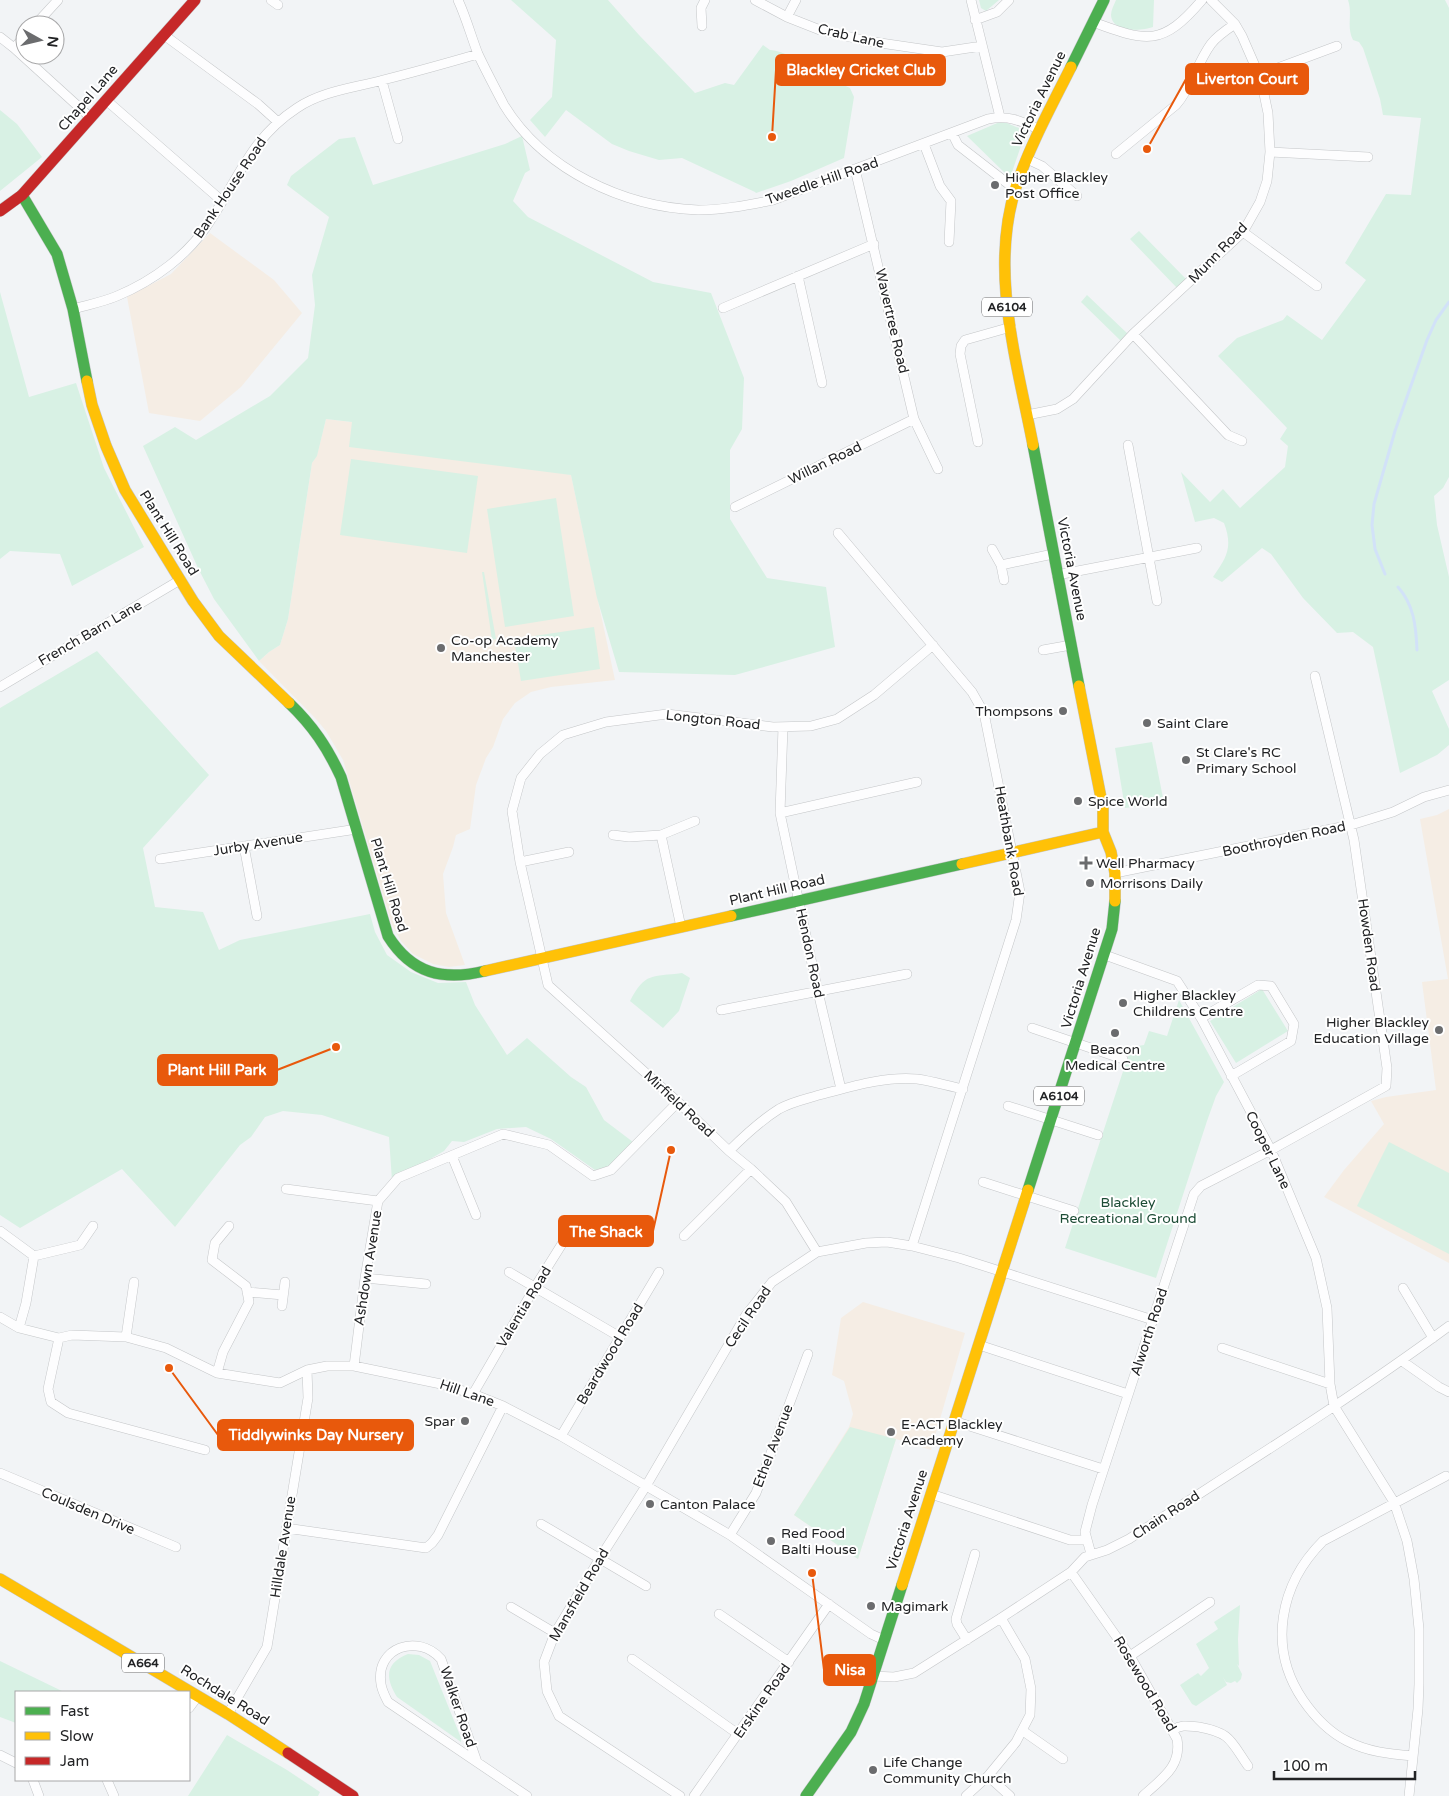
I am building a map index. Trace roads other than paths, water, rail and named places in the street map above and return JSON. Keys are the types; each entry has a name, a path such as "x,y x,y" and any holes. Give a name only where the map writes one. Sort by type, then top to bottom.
{"main road":[{"name":"Chapel Lane","path":"0,211 22,195 195,0"},
{"name":"Victoria Avenue","path":"806,1796 851,1732 864,1704 1026,1195 1105,955 1114,920 1115,873 1111,852 1103,832 1100,791 1005,298 1004,262 1007,227 1016,186 1040,130 1104,0"},
{"name":"Plant Hill Road","path":"22,195 38,218 57,254 73,309 92,405 124,490 180,580 219,636 308,722 330,754 341,777 388,936 399,953 420,969 437,975 464,976 1103,832"},
{"name":"Rochdale Road","path":"0,1579 190,1691"},
{"name":"Rochdale Road","path":"190,1691 353,1796"}],"street":[{"path":"44,15 58,0"},
{"name":"Tweedle Hill Road","path":"458,0 478,54 505,106 532,140 556,160 580,176 609,191 635,200 688,209 741,207 773,200 988,119 1000,117 1013,118 1040,130"},
{"path":"702,26 701,8 705,0"},
{"name":"Crab Lane","path":"755,0 787,17 820,30 867,41 942,52 982,46"},
{"path":"787,17 796,0"},
{"path":"972,0 975,20 1000,117"},
{"path":"975,20 997,12 1009,0"},
{"path":"1093,22 1144,38 1156,36 1167,33 1185,19 1202,0"},
{"name":"Munn Road","path":"1027,415 1057,409 1073,399 1133,334 1243,232 1262,196 1267,181 1270,152 1268,113 1259,75 1235,24 1211,0"},
{"path":"1116,154 1176,105 1183,97 1212,43 1235,24"},
{"path":"164,36 258,104 278,122"},
{"path":"0,37 91,118"},
{"path":"1259,75 1337,46"},
{"name":"Bank House Road","path":"73,309 116,296 146,281 167,267 189,248 222,201 250,152 265,134 298,107 322,95 382,81 478,54"},
{"path":"382,81 398,139"},
{"path":"106,100 222,201"},
{"path":"952,133 958,145 1007,183 1016,186"},
{"path":"924,144 940,186 951,201 949,242"},
{"path":"1270,152 1368,157"},
{"path":"1027,159 1042,166 1077,196"},
{"name":"Wavertree Road","path":"855,170 914,419 938,469"},
{"path":"1243,232 1317,286"},
{"path":"723,308 874,244"},
{"path":"798,276 822,383"},
{"path":"978,442 960,354 961,346 965,340 1011,327"},
{"path":"1133,334 1228,435 1242,441"},
{"name":"Willan Road","path":"735,507 914,419"},
{"path":"1128,445 1157,601"},
{"name":"Heathbank Road","path":"838,533 972,692 984,712 1020,892 1018,914 912,1246"},
{"path":"1057,575 1197,548"},
{"path":"992,549 1001,566 1004,580"},
{"path":"1001,566 1053,554"},
{"name":"French Barn Lane","path":"0,687 180,580"},
{"name":"Longton Road","path":"541,958 520,862 512,811 521,778 540,754 563,734 606,722 667,714 783,728 811,726 837,719 874,696 933,645"},
{"path":"1043,650 1071,645"},
{"name":"Howden Road","path":"1271,1150 1386,1086 1387,1080 1386,1058 1354,840 1315,676"},
{"name":"Hendon Road","path":"783,728 780,814 841,1089"},
{"path":"780,814 917,782"},
{"name":"Boothroyden Road","path":"1115,873 1351,826 1394,812 1424,797 1449,790"},
{"path":"613,835 629,837 661,835 695,821"},
{"name":"Jurby Avenue","path":"160,859 356,829"},
{"path":"661,835 681,927"},
{"path":"244,846 257,916"},
{"path":"520,862 569,852"},
{"name":"Cooper Lane","path":"1105,955 1177,981 1201,1018 1271,1150 1308,1237 1321,1274 1327,1308 1330,1384 1334,1406"},
{"name":"Mirfield Road","path":"541,958 548,985 786,1202 817,1252"},
{"path":"721,1010 907,974"},
{"path":"1201,1018 1258,985 1271,986 1294,1024 1291,1041 1231,1076"},
{"path":"1032,1028 1123,1059"},
{"path":"729,1151 748,1132 780,1108 841,1089 893,1079 919,1079 962,1089"},
{"name":"Ashdown Avenue","path":"354,1366 365,1278 378,1201 398,1178 503,1134 549,1144 593,1176 611,1170 678,1102"},
{"path":"1008,1106 1098,1136"},
{"name":"Alworth Road","path":"1091,1554 1086,1540 1086,1526 1194,1194 1201,1186 1271,1150"},
{"path":"452,1156 476,1215"},
{"path":"684,1236 751,1169"},
{"path":"983,1182 1074,1211"},
{"path":"286,1189 378,1201"},
{"name":"Valentia Road","path":"473,1394 576,1220"},
{"path":"34,1256 80,1245 93,1226"},
{"path":"217,1372 223,1352 249,1302 246,1286 212,1260 215,1243 230,1226"},
{"path":"0,1230 34,1256"},
{"name":"Cecil Road","path":"646,1486 746,1316 772,1282 817,1252 876,1242 912,1246 1002,1271 1153,1320"},
{"path":"19,1328 26,1303 34,1256"},
{"path":"509,1272 620,1337"},
{"name":"Beardwood Road","path":"561,1436 658,1272"},
{"path":"365,1278 426,1284"},
{"path":"126,1337 134,1282"},
{"path":"282,1306 285,1282"},
{"path":"1403,1288 1433,1338"},
{"path":"247,1292 283,1295"},
{"name":"Hill Lane","path":"0,1317 19,1328 59,1338 72,1335 126,1337 166,1348 217,1372 280,1383 307,1370 327,1366 354,1366 441,1384 473,1394 504,1406 561,1436 730,1535 871,1634 884,1640"},
{"name":"Chain Road","path":"873,1676 894,1677 914,1673 1072,1572 1085,1557 1107,1550 1129,1539 1402,1361 1449,1326"},
{"path":"59,1338 48,1389 51,1402 68,1413 206,1450"},
{"path":"978,1345 1128,1394"},
{"path":"1222,1348 1330,1384"},
{"name":"Ethel Avenue","path":"730,1535 756,1492 808,1354"},
{"path":"1402,1361 1449,1392"},
{"name":"Hilldale Avenue","path":"228,1714 267,1647 308,1398 307,1370"},
{"path":"286,1528 426,1548 438,1535 504,1406"},
{"path":"1334,1406 1394,1502 1407,1541 1414,1579 1419,1629 1419,1701 1409,1796"},
{"path":"954,1421 1103,1469"},
{"name":"Coulsden Drive","path":"0,1473 176,1547"},
{"path":"1413,1756 1368,1750 1346,1741 1320,1721 1296,1690 1288,1671 1282,1638 1282,1618 1289,1593 1299,1570 1309,1555 1323,1541 1446,1476"},
{"name":"Mansfield Road","path":"646,1486 555,1633 544,1662 547,1691 559,1716 680,1796"},
{"path":"931,1494 1070,1540 1086,1540"},
{"path":"541,1524 646,1586"},
{"path":"966,1640 957,1624 956,1615 975,1554"},
{"name":"Rosewood Road","path":"1072,1572 1130,1656 1177,1739 1179,1747 1177,1760 1168,1772 1143,1796"},
{"path":"1130,1656 1210,1602"},
{"name":"Erskine Road","path":"694,1796 829,1604"},
{"path":"511,1607 555,1633"},
{"path":"719,1614 789,1662"},
{"path":"966,1796 988,1776 1016,1742 1030,1714 1032,1689 1025,1659 1001,1618"},
{"name":"Walker Road","path":"477,1762 441,1659 435,1652 416,1645 404,1646 389,1655 384,1663 380,1682 388,1702 527,1796"},
{"path":"632,1659 738,1734"},
{"path":"190,1707 198,1696"},
{"path":"1172,1730 1185,1725 1217,1731 1229,1738 1242,1764"},
{"path":"1023,1730 1063,1759"},
{"path":"0,1754 15,1762"},
{"path":"988,1776 1010,1796"},
{"path":"33,1781 39,1796"},
{"path":"107,1781 114,1796"}],"waterway":[{"path":"1385,574 1375,549 1372,525 1374,504 1395,431 1427,340 1436,320 1449,302"},
{"path":"1398,587 1411,609 1417,650"}],"place":[{"name":"Blackley Cricket Club","path":"772,137"},
{"name":"Liverton Court","path":"1147,149"},
{"name":"Higher Blackley Post Office","path":"995,185"},
{"name":"Co-op Academy Manchester","path":"441,648"},
{"name":"Thompsons","path":"1063,711"},
{"name":"Saint Clare","path":"1147,723"},
{"name":"St Clare's RC Primary School","path":"1186,760"},
{"name":"Spice World","path":"1078,801"},
{"name":"Well Pharmacy","path":"1086,863"},
{"name":"Morrisons Daily","path":"1090,883"},
{"name":"Higher Blackley Childrens Centre","path":"1123,1003"},
{"name":"Higher Blackley Education Village","path":"1439,1030"},
{"name":"Beacon Medical Centre","path":"1115,1033"},
{"name":"Plant Hill Park","path":"336,1047"},
{"name":"The Shack","path":"671,1150"},
{"name":"Tiddlywinks Day Nursery","path":"169,1368"},
{"name":"Spar","path":"465,1421"},
{"name":"E-ACT Blackley Academy","path":"891,1432"},
{"name":"Canton Palace","path":"650,1504"},
{"name":"Red Food Balti House","path":"771,1541"},
{"name":"Nisa","path":"812,1573"},
{"name":"Magimark","path":"871,1606"},
{"name":"Life Change Community Church","path":"873,1770"}],"park label":[{"name":"Blackley Recreational Ground","path":"1128,1210"}]}
